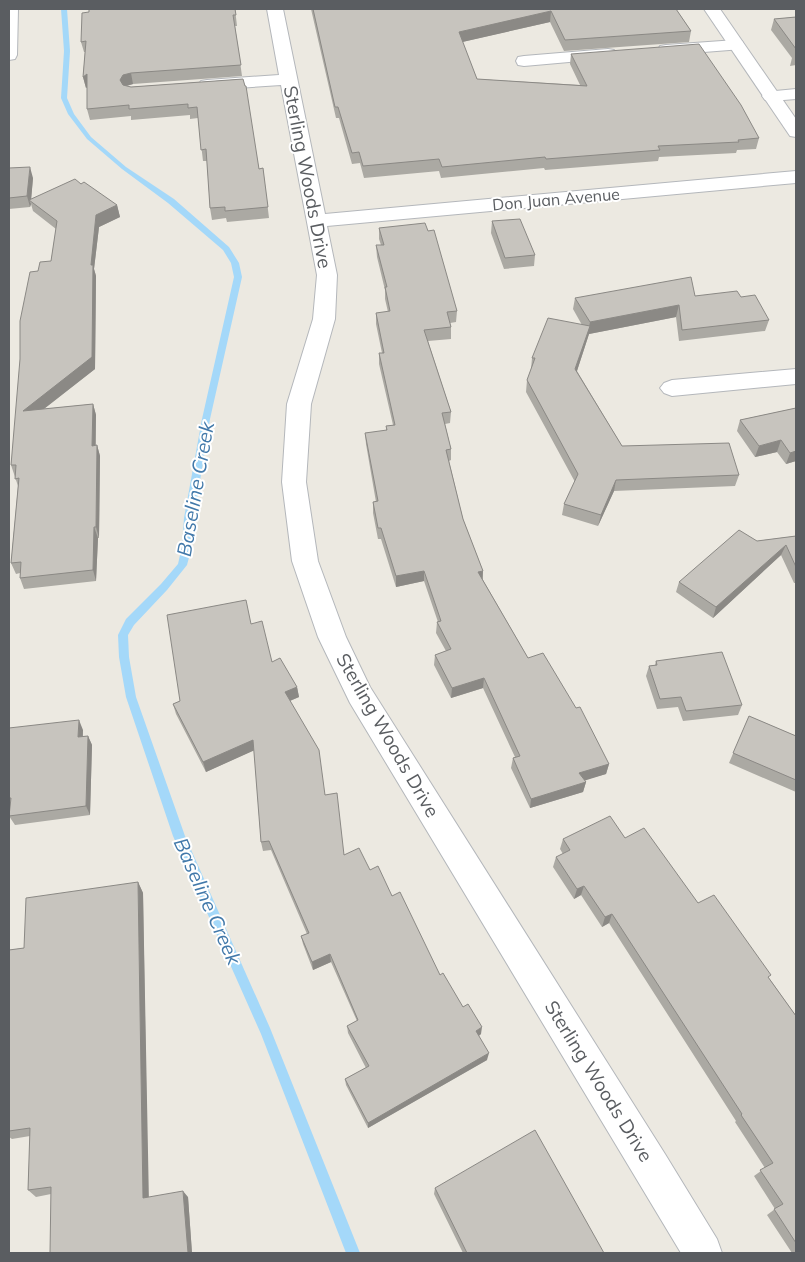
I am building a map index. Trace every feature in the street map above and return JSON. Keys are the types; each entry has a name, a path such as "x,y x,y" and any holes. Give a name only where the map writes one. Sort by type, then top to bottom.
{"street":[{"path":"9,54 10,9"},
{"name":"Sterling Woods Drive","path":"275,9 328,275 324,319 300,404 294,482 305,561 332,637 360,695 652,1167 703,1253"},
{"path":"712,9 796,132"},
{"path":"650,51 736,45"},
{"path":"524,61 621,54"},
{"path":"191,87 289,79"},
{"path":"771,96 796,94"},
{"name":"Don Juan Avenue","path":"317,221 796,177"},
{"path":"672,388 796,376"}],"building":[{"path":"89,9 235,9 236,15 233,15 241,65 131,73 123,75 120,80 123,85 131,87 243,79 246,86 259,169 263,168 268,207 225,211 225,207 210,208 206,149 201,150 197,107 188,108 188,104 129,109 129,105 87,109 87,74 83,77 86,41 81,42 82,13 89,12"},
{"path":"313,9 676,9 691,31 565,40 551,11 459,32 477,79 587,86 571,54 699,44 741,105 759,138 738,140 739,142 658,146 660,150 546,159 545,157 442,167 439,159 363,166 359,152 352,153 338,107 335,107"},
{"path":"796,17 796,49 774,19"},
{"path":"30,167 27,196 9,198 9,168"},
{"path":"75,179 81,184 84,182 117,205 96,215 91,265 93,265 92,357 23,411 93,404 92,446 97,445 96,527 94,527 93,570 20,578 21,562 11,563 19,478 15,479 16,465 11,465 20,359 20,321 30,272 38,271 40,262 51,261 57,221 29,200"},
{"path":"520,219 535,255 505,258 492,221"},
{"path":"425,223 428,231 434,230 457,311 447,312 451,327 424,330 451,412 442,413 451,449 446,450 463,519 483,571 478,572 528,658 543,653 576,708 580,707 609,764 579,773 586,782 531,799 513,758 520,756 484,678 452,688 435,655 451,649 437,622 441,621 424,571 396,576 381,528 378,528 373,502 378,501 365,433 387,430 386,426 395,425 379,353 384,353 376,313 390,311 385,287 387,287 376,245 384,245 379,228"},
{"path":"691,277 695,296 737,291 741,297 755,295 769,320 682,330 679,305 590,322 575,298"},
{"path":"548,318 590,326 575,369 622,446 729,443 739,475 616,480 601,515 564,504 578,474 527,380 535,358 532,358"},
{"path":"796,408 796,451 790,453 781,440 759,446 740,420"},
{"path":"739,530 757,541 796,536 796,567 786,545 716,607 679,582"},
{"path":"246,600 251,624 262,621 272,662 280,658 297,687 285,692 319,750 325,795 337,793 344,855 359,848 370,870 378,866 392,896 400,892 440,975 443,973 463,1007 468,1004 482,1027 476,1031 489,1053 368,1123 345,1079 369,1066 347,1026 358,1020 330,954 312,962 301,936 309,933 269,841 261,842 253,740 203,762 173,704 180,701 167,615"},
{"path":"722,652 742,705 686,711 681,697 660,699 649,666 657,665 656,661"},
{"path":"749,716 796,736 796,780 733,753"},
{"path":"79,720 78,737 88,736 86,806 9,816 11,798 9,798 9,728"},
{"path":"610,816 625,838 644,828 698,903 714,895 771,975 768,977 796,1016 796,1243 774,1209 783,1204 760,1170 773,1163 612,914 605,917 584,886 577,889 556,857 570,850 563,839"},
{"path":"138,882 143,1198 183,1191 188,1253 50,1253 51,1187 28,1190 30,1128 9,1131 9,950 24,948 26,898"},
{"path":"535,1130 604,1253 467,1253 435,1188"}],"waterway":[{"name":"Baseline Creek","path":"64,9 67,51 64,98 71,114 89,138 124,168 171,201 226,249 235,263 238,277 206,419 189,518 187,546 182,565 164,587 130,622 123,635 124,657 131,697 179,836 266,1032 353,1253"}]}
